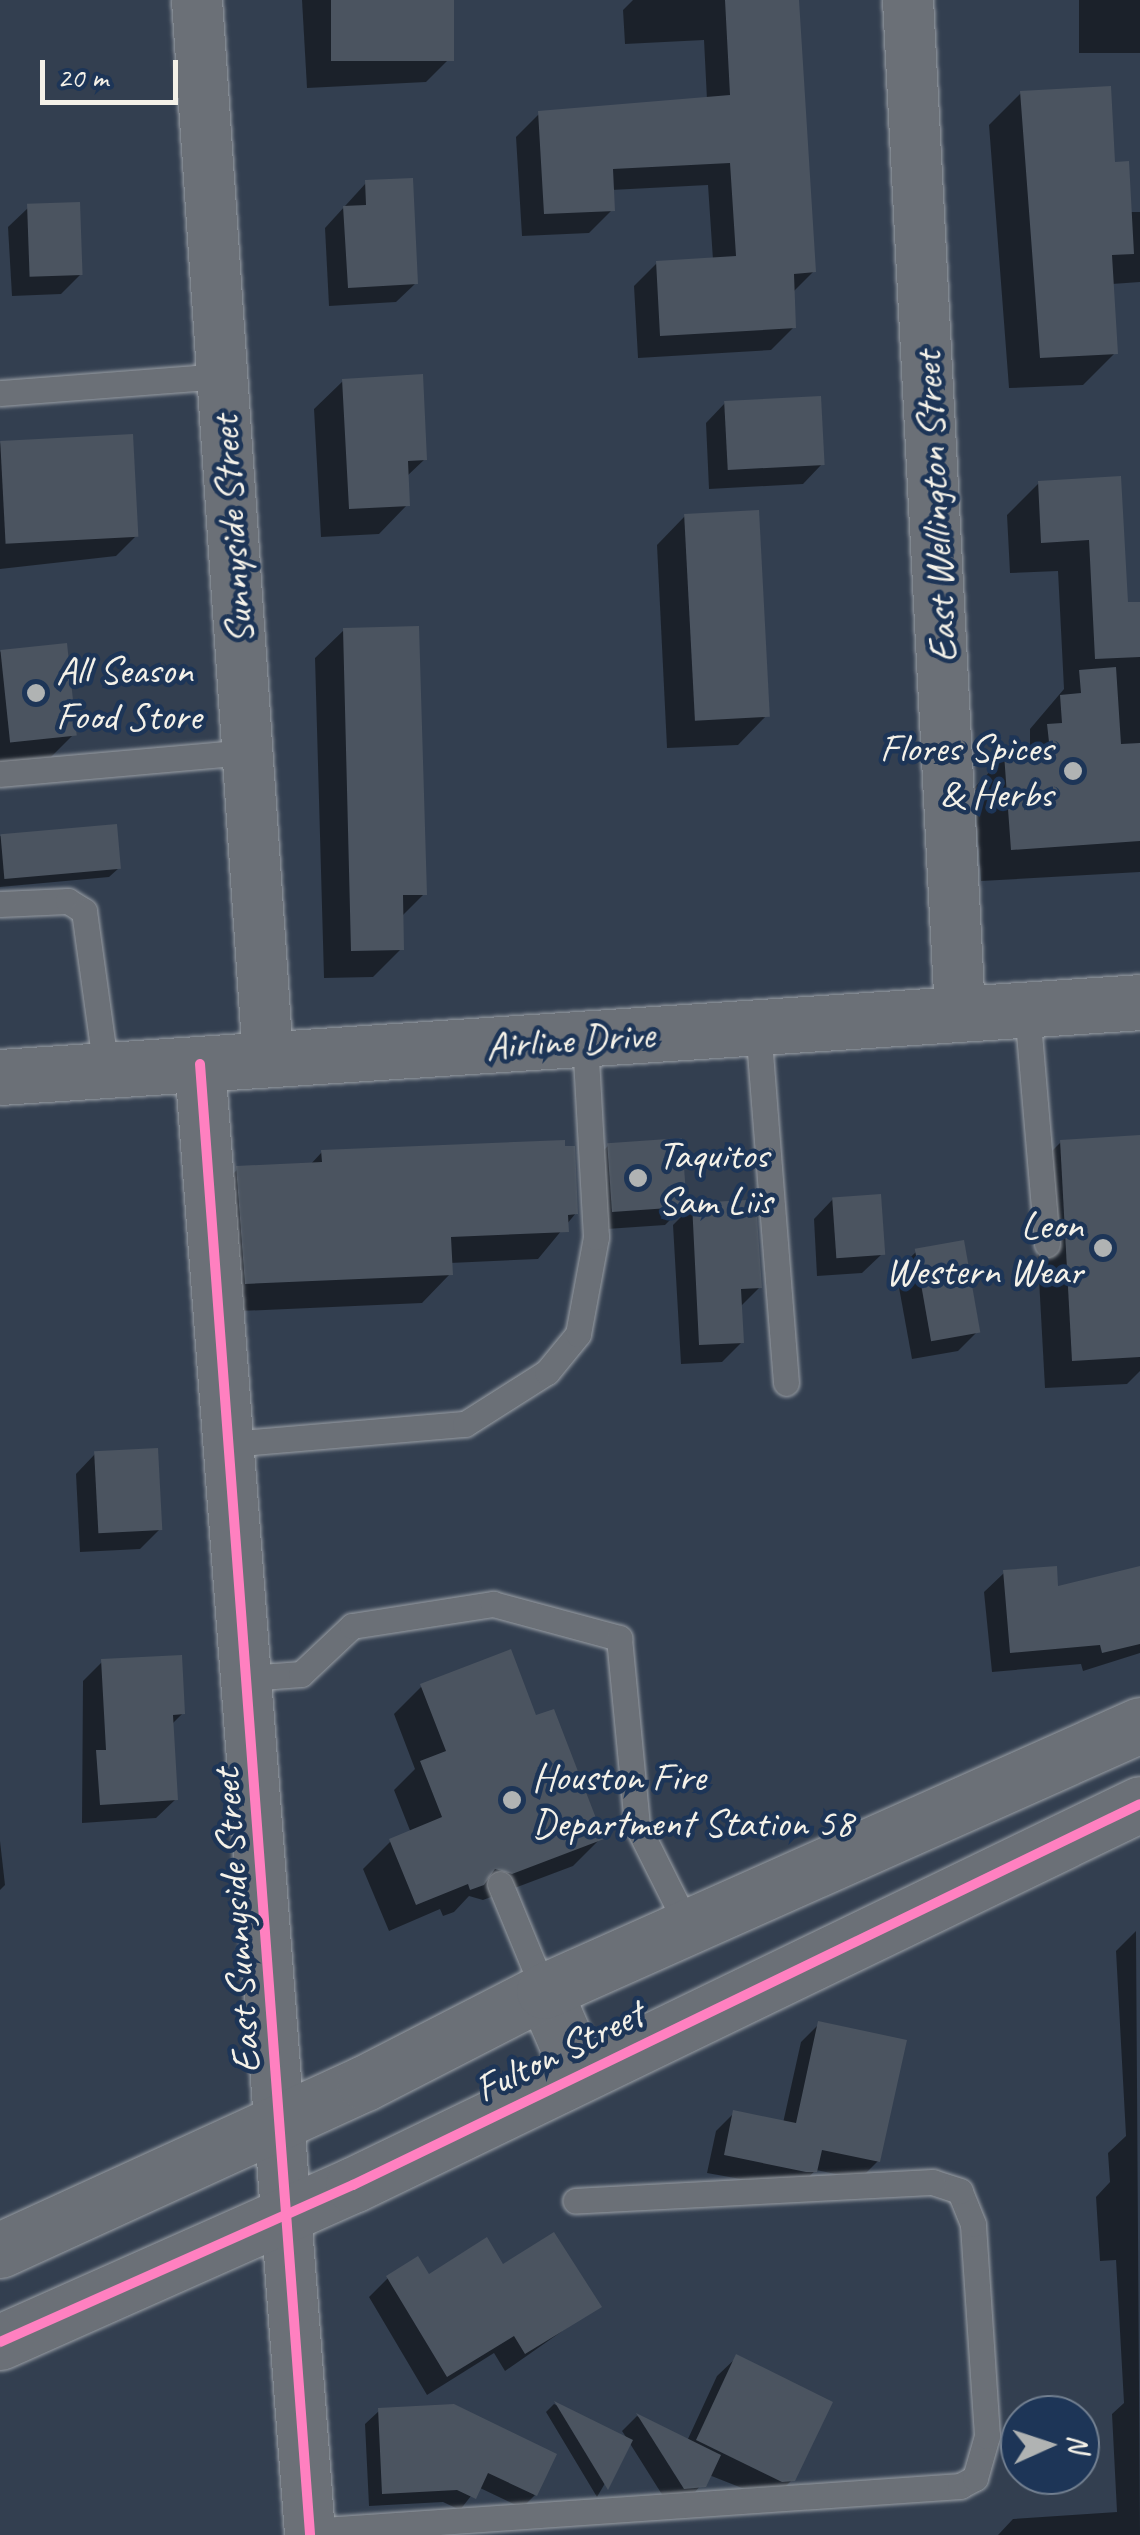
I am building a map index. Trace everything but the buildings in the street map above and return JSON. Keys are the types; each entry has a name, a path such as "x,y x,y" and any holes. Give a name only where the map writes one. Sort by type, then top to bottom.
{"street":[{"name":"Sunnyside Street","path":"197,0 268,1059"},
{"name":"East Wellington Street","path":"908,0 960,1014"},
{"name":"Airline Drive","path":"0,1077 1140,1002"},
{"name":"East Sunnyside Street","path":"200,1064 310,2533"},
{"name":"Fulton Street","path":"0,2250 280,2122 544,1991 1140,1725"},
{"name":"Fulton Street","path":"0,2342 287,2214 1140,1804"},
{"path":"544,1991 580,2074"}],"lane":[{"path":"0,393 222,376"},
{"path":"0,774 247,752"},
{"path":"0,904 68,901 84,911 106,1070"},
{"path":"1028,1010 1046,1244"},
{"path":"758,1027 786,1383"},
{"path":"230,1444 465,1424 547,1372 578,1334 596,1238 585,1039"},
{"path":"248,1678 301,1674 352,1626 492,1604 619,1638 637,1825 689,1929"},
{"path":"500,1884 544,1991"},
{"path":"310,2533 960,2486 975,2478 988,2436 973,2224 960,2191 933,2182 576,2201"}],"cycle path":[{"path":"200,1064 310,2535"},
{"path":"0,2342 353,2185 1140,1804"}],"place":[{"name":"All Season Food Store","path":"36,693"},
{"name":"Flores Spices & Herbs","path":"1073,771"},
{"name":"Taquitos Sam Liis","path":"638,1178"},
{"name":"Leon Western Wear","path":"1103,1248"},
{"name":"Houston Fire Department Station 58","path":"512,1800"}]}
